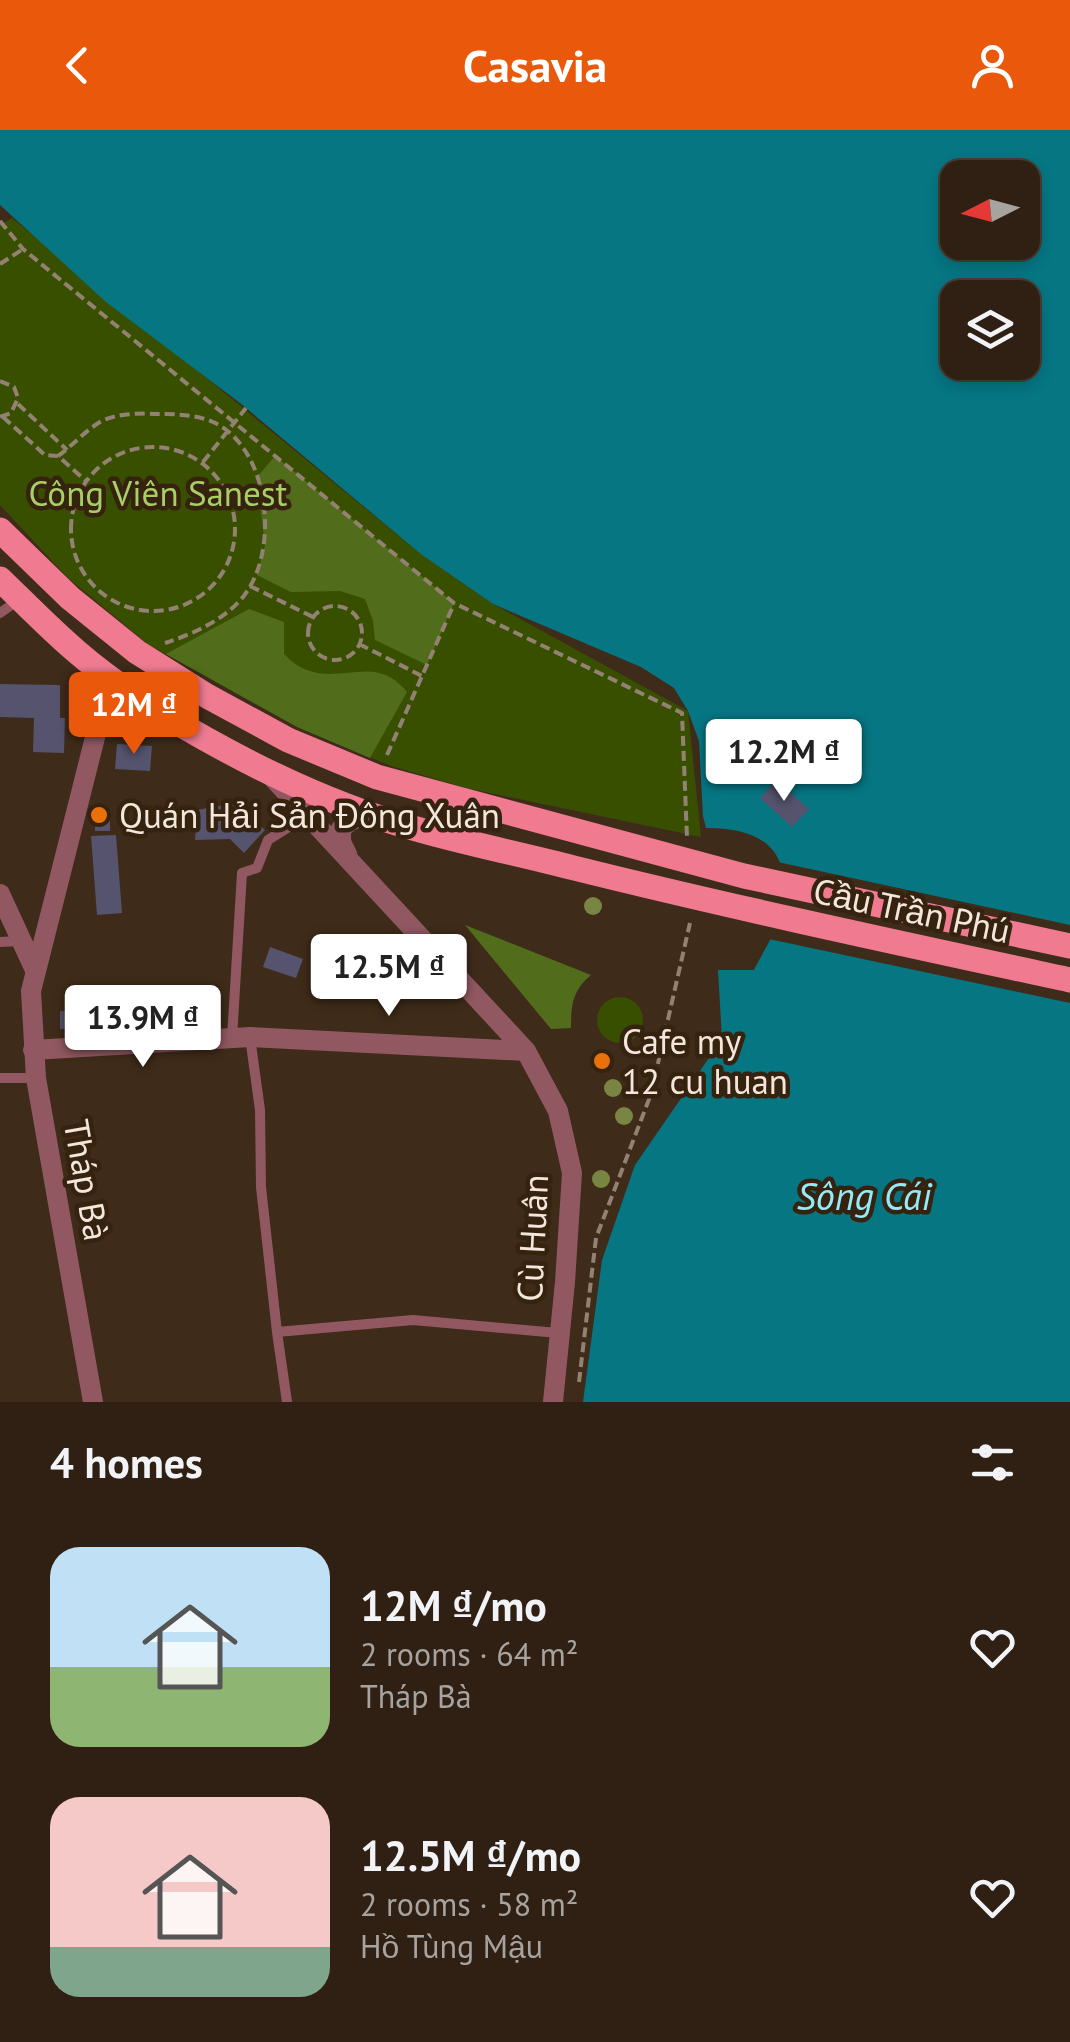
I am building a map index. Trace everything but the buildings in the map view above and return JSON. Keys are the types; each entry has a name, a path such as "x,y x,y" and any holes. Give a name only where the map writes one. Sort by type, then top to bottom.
{"main road":[{"name":"Cầu Trần Phú","path":"0,530 70,598 137,652 288,740 377,777 744,876 1070,946"},
{"name":"Cầu Trần Phú","path":"0,579 10,606 110,678 190,729 348,807 465,841 740,909 1070,980"}],"street":[{"name":"Tháp Bà","path":"93,1402 36,1078 31,991 110,678"},
{"name":"Cù Huân","path":"265,769 526,1051 558,1110 572,1173 553,1402"},
{"path":"350,861 341,842 342,829 368,813"},
{"path":"0,894 35,970"},
{"path":"33,1050 241,1037 526,1051"}],"lane":[{"path":"286,1402 261,1187 260,1110 241,1037 242,873 257,868 268,840 308,815"},
{"path":"0,942 22,941"},
{"path":"0,1078 36,1078"},
{"path":"277,1332 413,1320 558,1333"}],"path":[{"path":"0,221 22,249 454,603 682,713 688,862"},
{"path":"0,264 22,249"},
{"path":"0,381 14,387 18,404 67,450"},
{"path":"1,417 12,414 18,404"},
{"path":"202,462 246,408"},
{"path":"58,456 102,421 138,413 187,414 217,424 239,441 257,477 265,546 257,575 242,598 220,618 188,636 137,652"},
{"path":"1,417 45,455 58,456 86,481"},
{"path":"152,446 178,450 202,462 221,482 232,507 235,534 229,560 214,584 193,601 168,610 140,611 115,602 93,586 78,563 71,536 73,509 86,481 102,464 125,450 152,446"},
{"path":"250,586 312,617"},
{"path":"377,777 454,603"},
{"path":"327,606 344,607 358,619 359,644 347,657 338,660 322,656 314,651 308,634 312,617 327,606"},
{"path":"359,644 422,676"},
{"path":"579,1384 596,1238 651,1094 690,922"}],"green space":[{"name":"Công Viên Sanest","path":"12,218 422,555 493,604 688,711 701,837 466,788 391,766 297,727 149,645 68,578 0,505 0,225"},
{"path":"275,456 454,603 427,665 375,640 365,599 340,591 291,592 257,575 265,546 257,477"},
{"path":"249,609 284,622 284,654 300,667 316,673 378,673 393,679 407,692 370,758 297,727 166,654"},
{"path":"465,925 591,975 574,998 571,1028 551,1029"},
{"path":"620,997 636,1004 643,1020 636,1036 620,1043 604,1036 597,1020 604,1004"}],"water":[{"name":"Sông Cái","path":"0,130 1070,130 1070,1402 583,1402 602,1260 635,1165 722,1039 718,970 754,970 775,931 783,907 784,886 777,856 756,837 706,828 699,741 674,688 641,667 493,604 422,555 240,403 106,302 0,205"}],"pier":[{"path":"773,861 1070,925 1070,1003 764,938 778,907"}],"place":[{"name":"Quán Hải Sản Đông Xuân","path":"99,815"},
{"name":"Cafe my 12 cu huan","path":"602,1061"}]}
